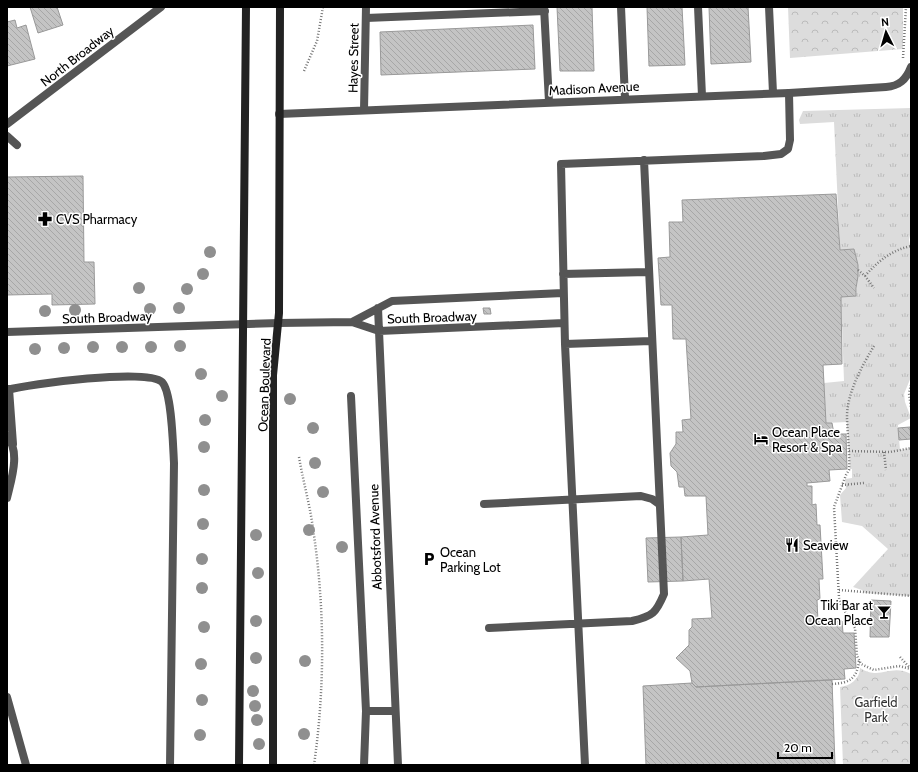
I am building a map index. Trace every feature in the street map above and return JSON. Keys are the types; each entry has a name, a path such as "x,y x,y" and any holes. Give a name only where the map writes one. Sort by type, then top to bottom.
{"main road":[{"name":"Ocean Boulevard","path":"239,765 246,7"},
{"name":"Ocean Boulevard","path":"273,765 274,375 279,324 280,7"}],"street":[{"name":"North Broadway","path":"7,124 160,7"},
{"name":"Hayes Street","path":"364,110 366,7"},
{"path":"621,7 625,99"},
{"path":"698,7 702,96"},
{"path":"769,7 772,93"},
{"path":"366,18 544,9 549,102"},
{"name":"Madison Avenue","path":"279,114 789,93 895,86 909,73"},
{"path":"585,765 564,323 561,164 764,156 781,154 788,149 790,140 789,93"},
{"path":"7,136 17,145"},
{"path":"489,628 632,621 648,617 658,609 664,594 651,341 644,160"},
{"path":"563,274 648,272"},
{"name":"South Broadway","path":"352,322 392,301 563,292"},
{"name":"Abbotsford Avenue","path":"378,308 398,765"},
{"name":"South Broadway","path":"7,332 352,322 379,331 564,323"},
{"path":"565,344 651,341"},
{"path":"7,498 14,449 8,389 59,381 122,377 154,378 163,383 166,388 171,417 174,463 170,765"},
{"path":"351,396 366,711 364,765"},
{"path":"7,436 14,449"},
{"path":"484,504 641,496 652,498 659,504"},
{"path":"7,697 26,765"},
{"path":"366,711 395,710"}],"path":[{"path":"304,70 317,41 323,7"},
{"path":"906,7 903,54 909,73"},
{"path":"865,276 875,265 899,248 911,246"},
{"path":"858,270 865,276 874,288"},
{"path":"832,684 845,683 852,679 856,673 859,661 855,628 841,604 834,507 849,470 847,414 849,402 858,378 874,346"},
{"path":"911,385 909,393 911,408"},
{"path":"849,451 884,452 911,448"},
{"path":"884,452 886,470"},
{"path":"298,457 313,529 320,600 321,678 314,765"},
{"path":"842,485 864,483"},
{"path":"839,590 911,596"},
{"path":"900,657 911,669"},
{"path":"859,661 864,666 874,670 892,666 911,669"}],"green space":[{"path":"788,7 903,7 903,49 790,58"},
{"path":"911,108 911,230 909,240 911,250 911,377 904,394 905,402 911,418 898,425 898,428 900,450 911,448 911,596 865,593 862,590 853,587 888,549 862,526 842,522 840,495 846,488 845,479 852,478 847,422 826,423 824,383 844,381 841,297 856,296 858,265 854,249 840,250 834,122 800,124 799,120 803,111"},
{"name":"Garfield Park","path":"860,668 867,672 874,673 897,670 911,674 911,765 843,765 840,687 854,681 860,672"}],"building":[{"path":"30,7 57,7 63,25 38,33"},
{"path":"557,7 592,7 594,71 560,71"},
{"path":"647,7 682,7 685,65 649,66"},
{"path":"709,7 748,7 751,62 711,64"},
{"path":"15,20 17,28 26,25 35,59 7,66 7,22"},
{"path":"533,25 535,69 381,75 380,32"},
{"name":"CVS Pharmacy","path":"83,176 84,262 94,262 95,304 52,305 52,294 7,295 7,177"},
{"name":"Ocean Place Resort & Spa","path":"836,194 840,250 854,249 858,265 858,276 856,296 841,297 842,364 823,365 826,423 832,423 834,434 846,434 847,469 829,470 830,481 807,483 807,486 812,486 812,505 816,504 817,525 820,525 823,579 819,579 820,599 817,600 818,622 842,621 843,633 854,633 856,668 844,669 845,679 696,687 692,683 690,671 676,658 689,645 689,630 692,627 692,619 712,618 709,579 683,581 681,537 708,535 706,496 685,496 684,487 679,487 677,472 671,466 670,453 676,444 676,432 683,432 682,420 691,419 686,339 673,339 672,305 661,305 658,258 670,257 669,222 683,222 682,200"},
{"path":"483,308 490,308 491,314 484,314"},
{"path":"910,427 911,439 899,440 898,428"},
{"path":"681,537 683,581 648,582 646,538"},
{"path":"871,600 891,601 889,637 870,637"},
{"path":"832,680 835,765 646,765 643,686 692,683 696,687"}],"place":[{"name":"CVS Pharmacy","path":"45,219"},
{"name":"Ocean Place Resort & Spa","path":"761,439"},
{"name":"Seaview","path":"792,545"},
{"name":"Ocean Parking Lot","path":"429,559"},
{"name":"Tiki Bar at Ocean Place","path":"884,612"}]}
